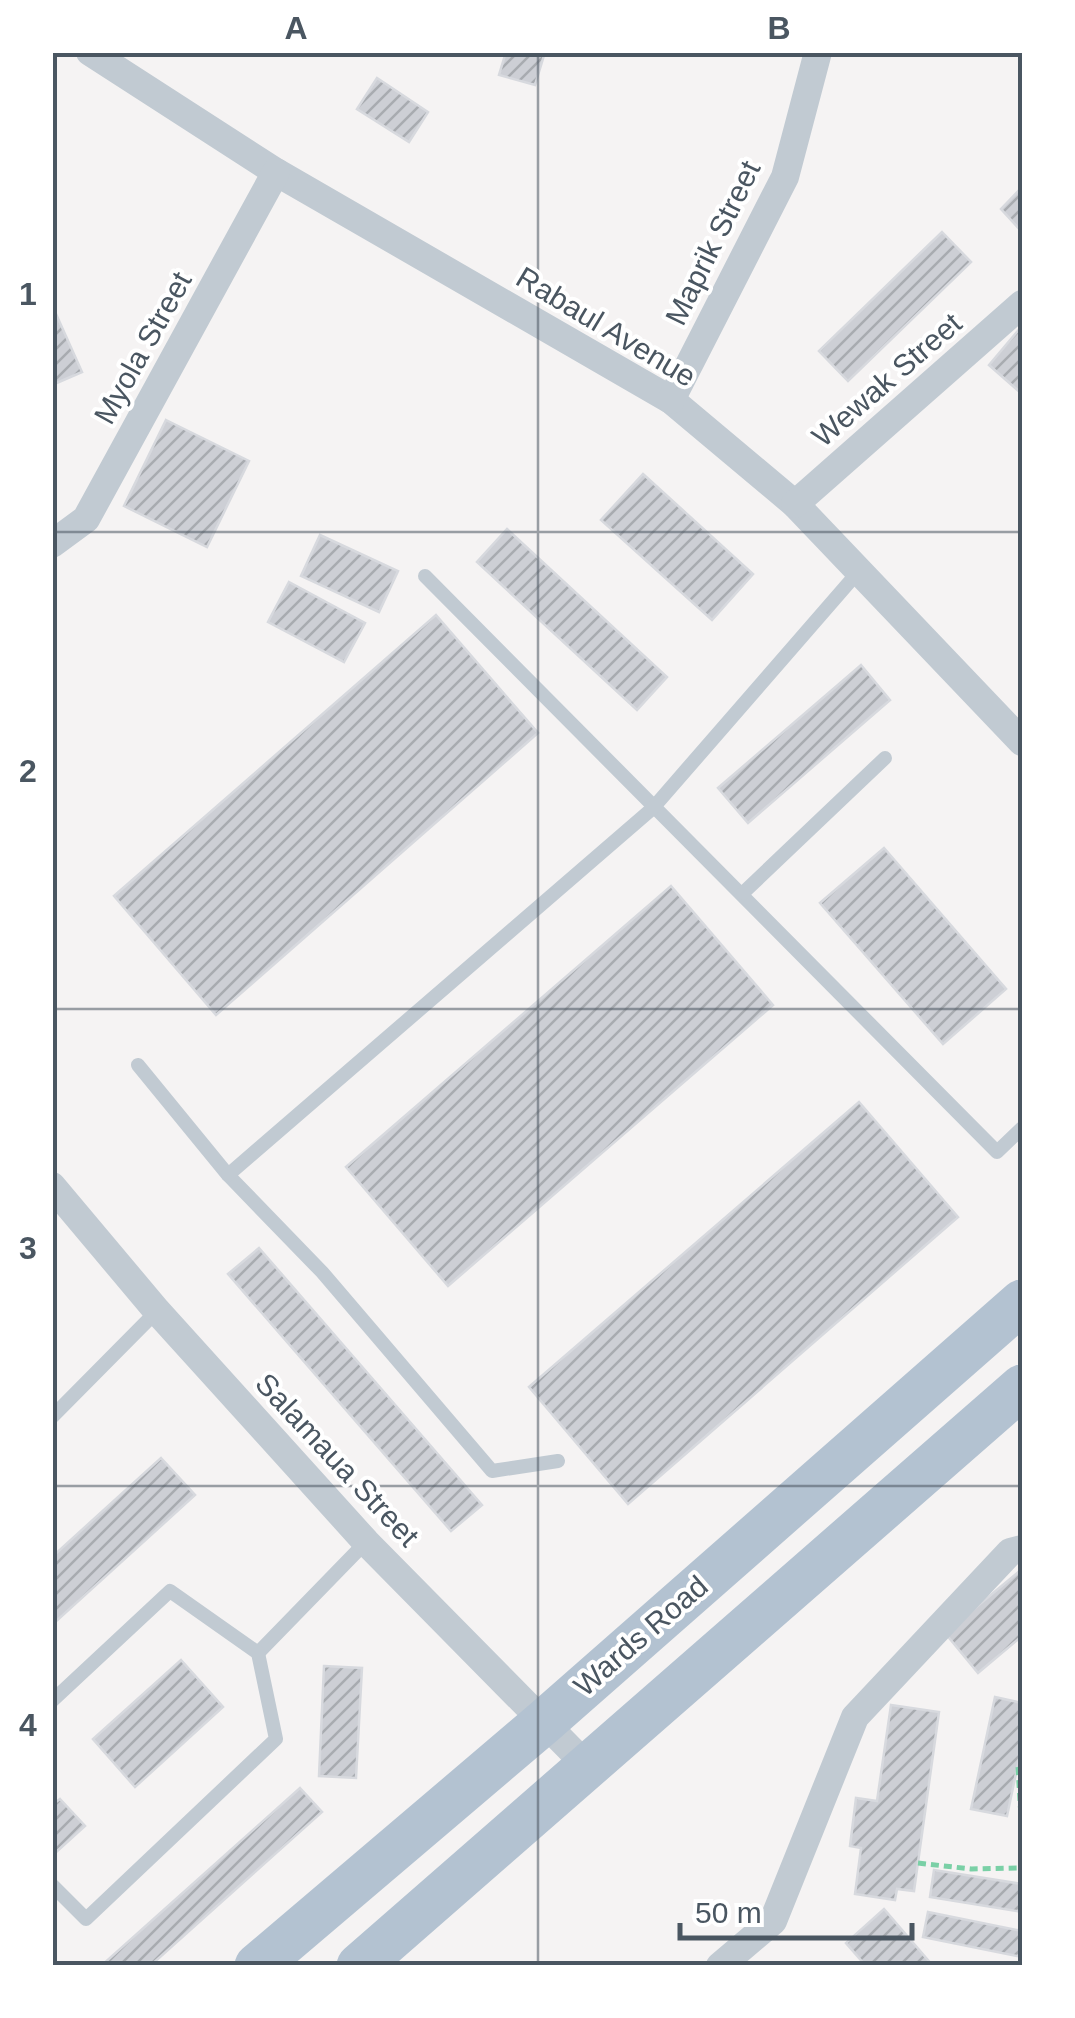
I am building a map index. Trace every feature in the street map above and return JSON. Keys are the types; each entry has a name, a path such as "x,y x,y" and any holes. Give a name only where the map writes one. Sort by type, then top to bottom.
{"main road":[{"name":"Wards Road","path":"257,1966 544,1722 1022,1302"},
{"name":"Wards Road","path":"359,1966 1022,1388"}],"street":[{"name":"Rabaul Avenue","path":"90,52 124,61 276,172 671,400 795,504 1022,742"},
{"name":"Maprik Street","path":"671,400 784,177 818,52"},
{"name":"Myola Street","path":"52,544 86,520 276,172"},
{"name":"Wewak Street","path":"795,504 1022,304"},
{"name":"Salamaua Street","path":"52,1186 157,1311 366,1542 587,1766"},
{"path":"720,1966 773,1921 855,1717 1010,1552 1022,1549"}],"lane":[{"path":"228,1174 654,808 859,572"},
{"path":"425,576 997,1152 1022,1128"},
{"path":"743,893 885,758"},
{"path":"138,1064 228,1174 322,1272 492,1471 558,1461"},
{"path":"52,1417 157,1311"},
{"path":"258,1653 366,1542"},
{"path":"52,1701 170,1591 258,1653 276,1740 86,1919 52,1886"}],"path":[{"path":"1018,1766 1022,1834"},
{"path":"918,1863 971,1869 1022,1868"}],"building":[{"path":"506,52 545,52 535,85 499,75"},
{"path":"377,78 428,112 409,142 357,109"},
{"path":"1022,187 1022,232 1001,209"},
{"path":"942,232 971,262 848,381 819,351"},
{"path":"52,305 82,372 52,385"},
{"path":"1022,326 1022,394 989,365"},
{"path":"166,420 249,461 207,547 124,506"},
{"path":"643,474 753,574 712,620 601,520"},
{"path":"507,529 667,677 637,710 477,562"},
{"path":"320,535 398,571 379,612 301,576"},
{"path":"289,582 365,623 344,662 268,622"},
{"path":"436,615 538,733 216,1015 114,896"},
{"path":"861,665 890,700 748,823 718,788"},
{"path":"884,848 1006,989 943,1044 820,903"},
{"path":"671,886 773,1005 448,1286 346,1167"},
{"path":"859,1102 958,1217 628,1504 529,1387"},
{"path":"259,1248 482,1505 451,1531 228,1274"},
{"path":"161,1458 195,1495 52,1625 52,1557"},
{"path":"1022,1569 1022,1636 978,1673 945,1633"},
{"path":"181,1660 223,1707 135,1787 93,1739"},
{"path":"324,1666 362,1668 356,1778 319,1776"},
{"path":"995,1697 1022,1703 1022,1745 1007,1816 971,1809"},
{"path":"891,1705 939,1712 914,1891 897,1889 895,1900 855,1894 861,1848 850,1846 856,1798 877,1801"},
{"path":"300,1788 322,1812 150,1966 101,1966"},
{"path":"60,1799 85,1826 54,1854 52,1805"},
{"path":"934,1870 1022,1884 1022,1912 930,1897"},
{"path":"884,1909 933,1966 866,1966 846,1943"},
{"path":"928,1912 1022,1931 1022,1957 923,1937"}]}
